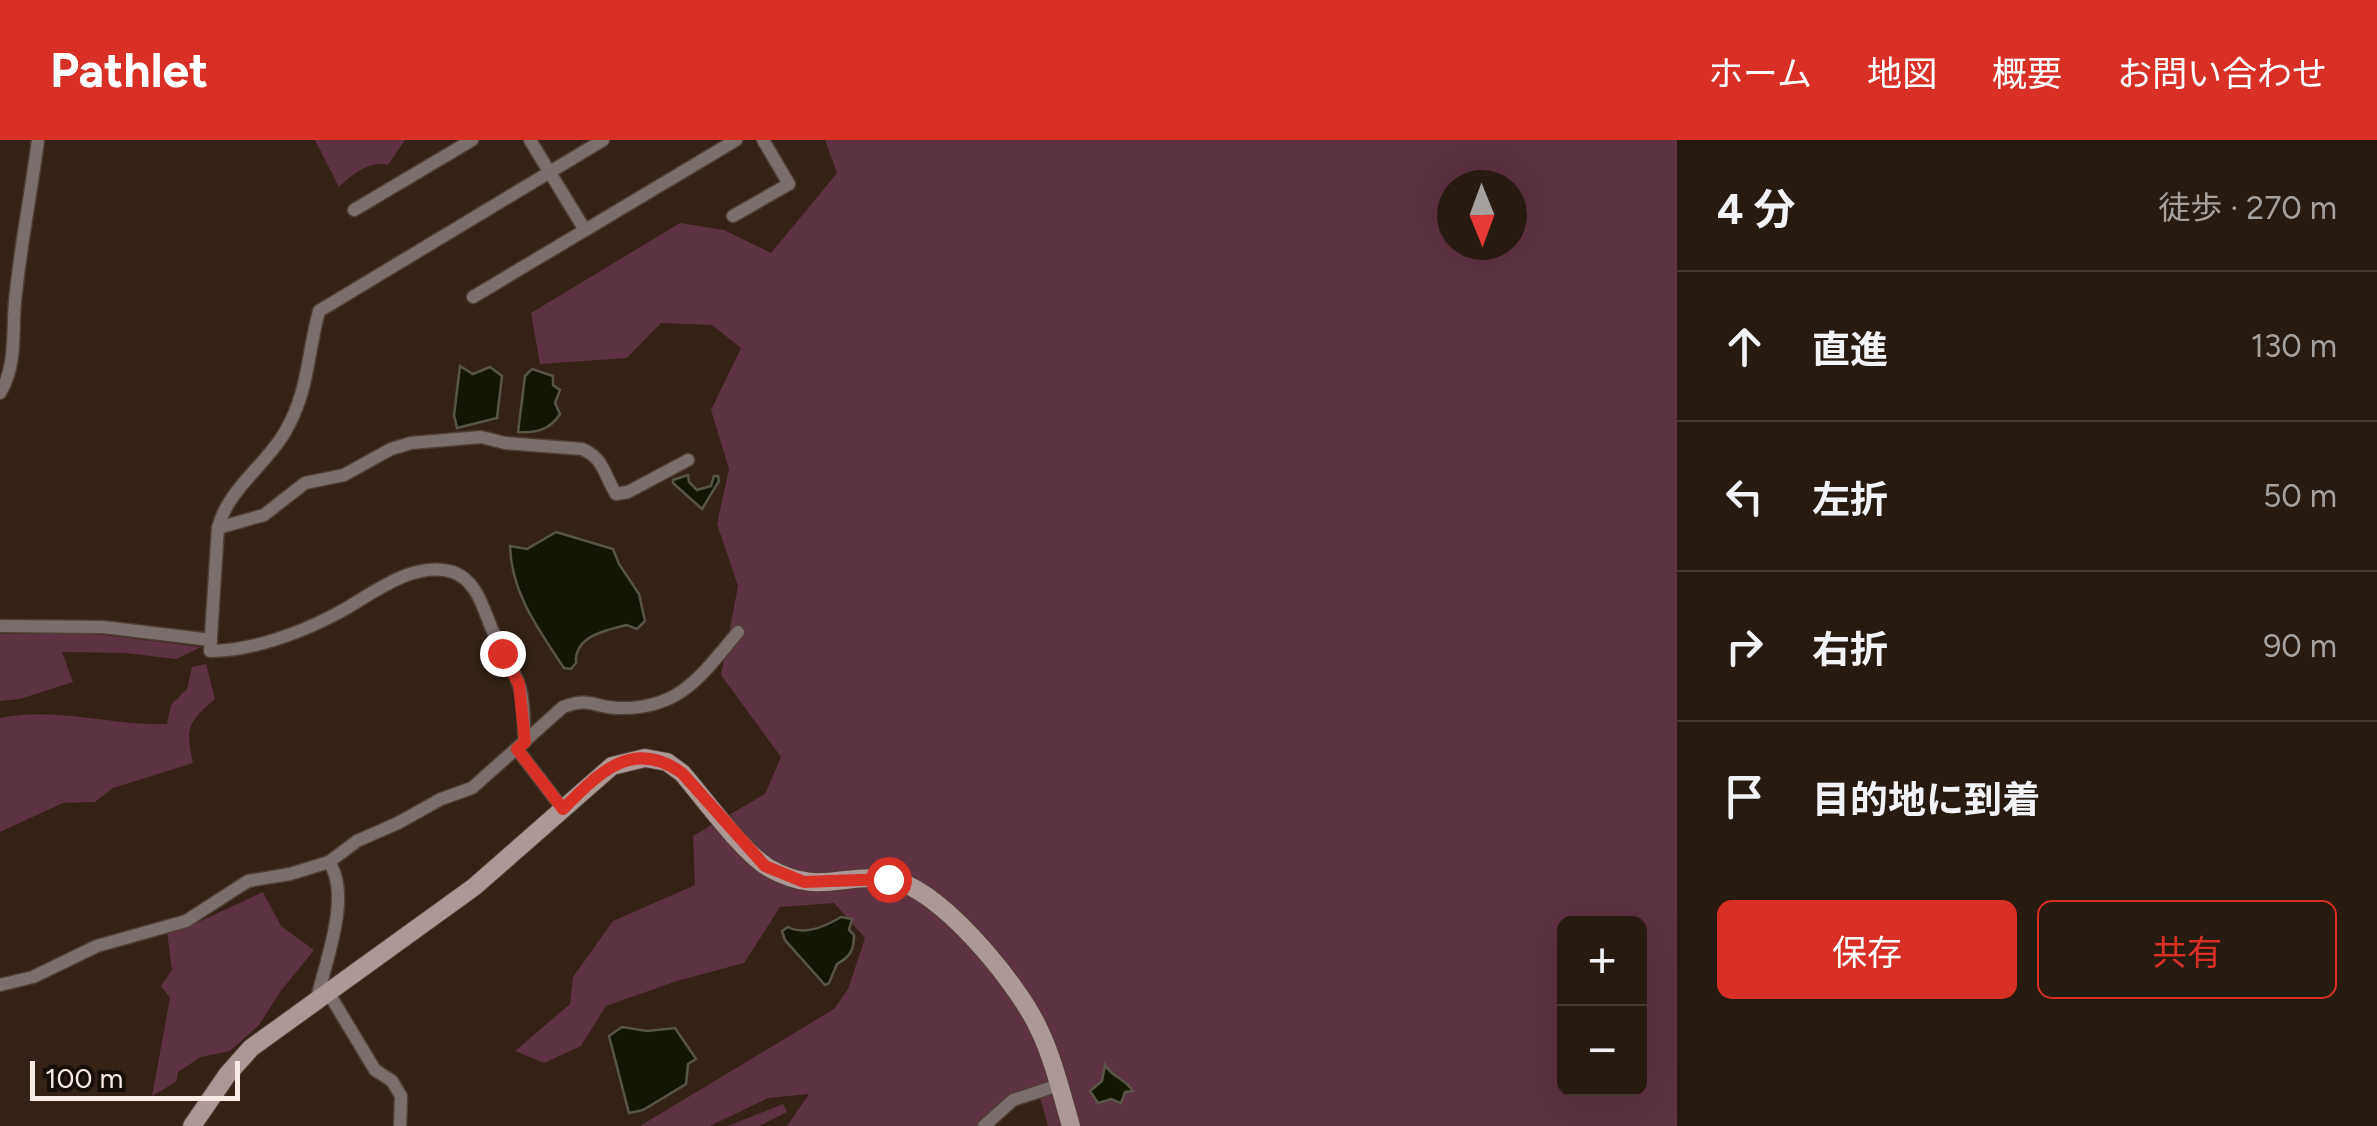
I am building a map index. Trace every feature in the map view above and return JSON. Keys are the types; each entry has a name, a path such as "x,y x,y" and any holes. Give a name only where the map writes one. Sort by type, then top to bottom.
{"street":[{"path":"0,393 12,364 15,302 38,140"},
{"path":"354,210 472,140"},
{"path":"530,140 585,230"},
{"path":"563,809 521,746 519,684 474,586 454,572 428,571 398,578 332,617 275,639 230,651 210,650 210,640 222,512 283,436 301,402 318,311 603,140"},
{"path":"472,297 736,140"},
{"path":"733,216 789,184 763,140"},
{"path":"218,528 264,515 305,483 344,476 411,442 481,437 505,444 582,449 603,464 616,494 628,492 688,460"},
{"path":"0,626 102,627 210,640"},
{"path":"0,985 33,977 97,946 186,921 248,881 329,862 357,841 472,788 563,707 577,702 600,702 611,708 666,702 700,678 738,632"},
{"path":"192,1126 251,1048 474,888 612,766 630,759 656,759 682,773 765,866 804,882 888,879 911,887 946,913 987,952 1038,1026 1071,1126"},
{"path":"329,862 337,873 338,894 322,995 375,1070 392,1081 401,1096 400,1126"},
{"path":"984,1126 1013,1100 1059,1085"}],"shaded area":[{"path":"315,140 405,140 388,165 368,167 339,187"},
{"path":"825,140 1677,140 1677,1126 1048,1126 1039,1094 1001,1109 987,1126 787,1126 809,1094 768,1098 710,1126 640,1126 834,1009 848,989 865,938 834,903 780,907 744,963 606,1006 581,1046 544,1063 515,1051 570,1004 573,977 613,921 695,885 693,836 765,794 781,757 721,675 738,586 717,524 729,469 711,410 741,348 712,325 661,323 627,358 540,364 531,313 680,223 724,230 771,253 837,173"},
{"path":"460,366 473,374 490,367 502,376 497,418 457,428 454,415"},
{"path":"532,369 553,376 553,385 560,390 555,403 560,414 542,429 518,432 525,376"},
{"path":"688,475 697,490 711,486 714,476 718,476 719,481 702,509 673,483"},
{"path":"556,532 613,549 639,594 645,621 637,629 627,625 586,640 571,669 564,668 521,595 510,546 527,549"},
{"path":"88,633 201,647 176,659 62,652 73,682 20,699 0,701 0,634"},
{"path":"206,664 215,699 191,726 193,763 113,788 95,802 63,803 0,832 0,718 42,714 167,724 171,705 187,689 192,667"},
{"path":"263,892 281,926 314,950 259,1025 230,1051 201,1057 178,1072 176,1082 152,1096 170,998 161,986 172,970 167,932 192,925"},
{"path":"841,917 852,919 849,930 854,935 853,945 825,985 785,940 782,931 788,927 815,929"},
{"path":"622,1027 647,1031 675,1028 696,1059 688,1064 686,1084 643,1110 629,1113 609,1036"},
{"path":"1105,1065 1133,1091 1125,1092 1121,1103 1111,1099 1098,1103 1090,1091 1102,1081"},
{"path":"783,1104 787,1112 759,1126 728,1126"}],"route":[{"path":"502,653 519,684 525,742 517,749 563,809 612,766 630,759 656,759 682,773 765,866 804,882 888,879"}]}
